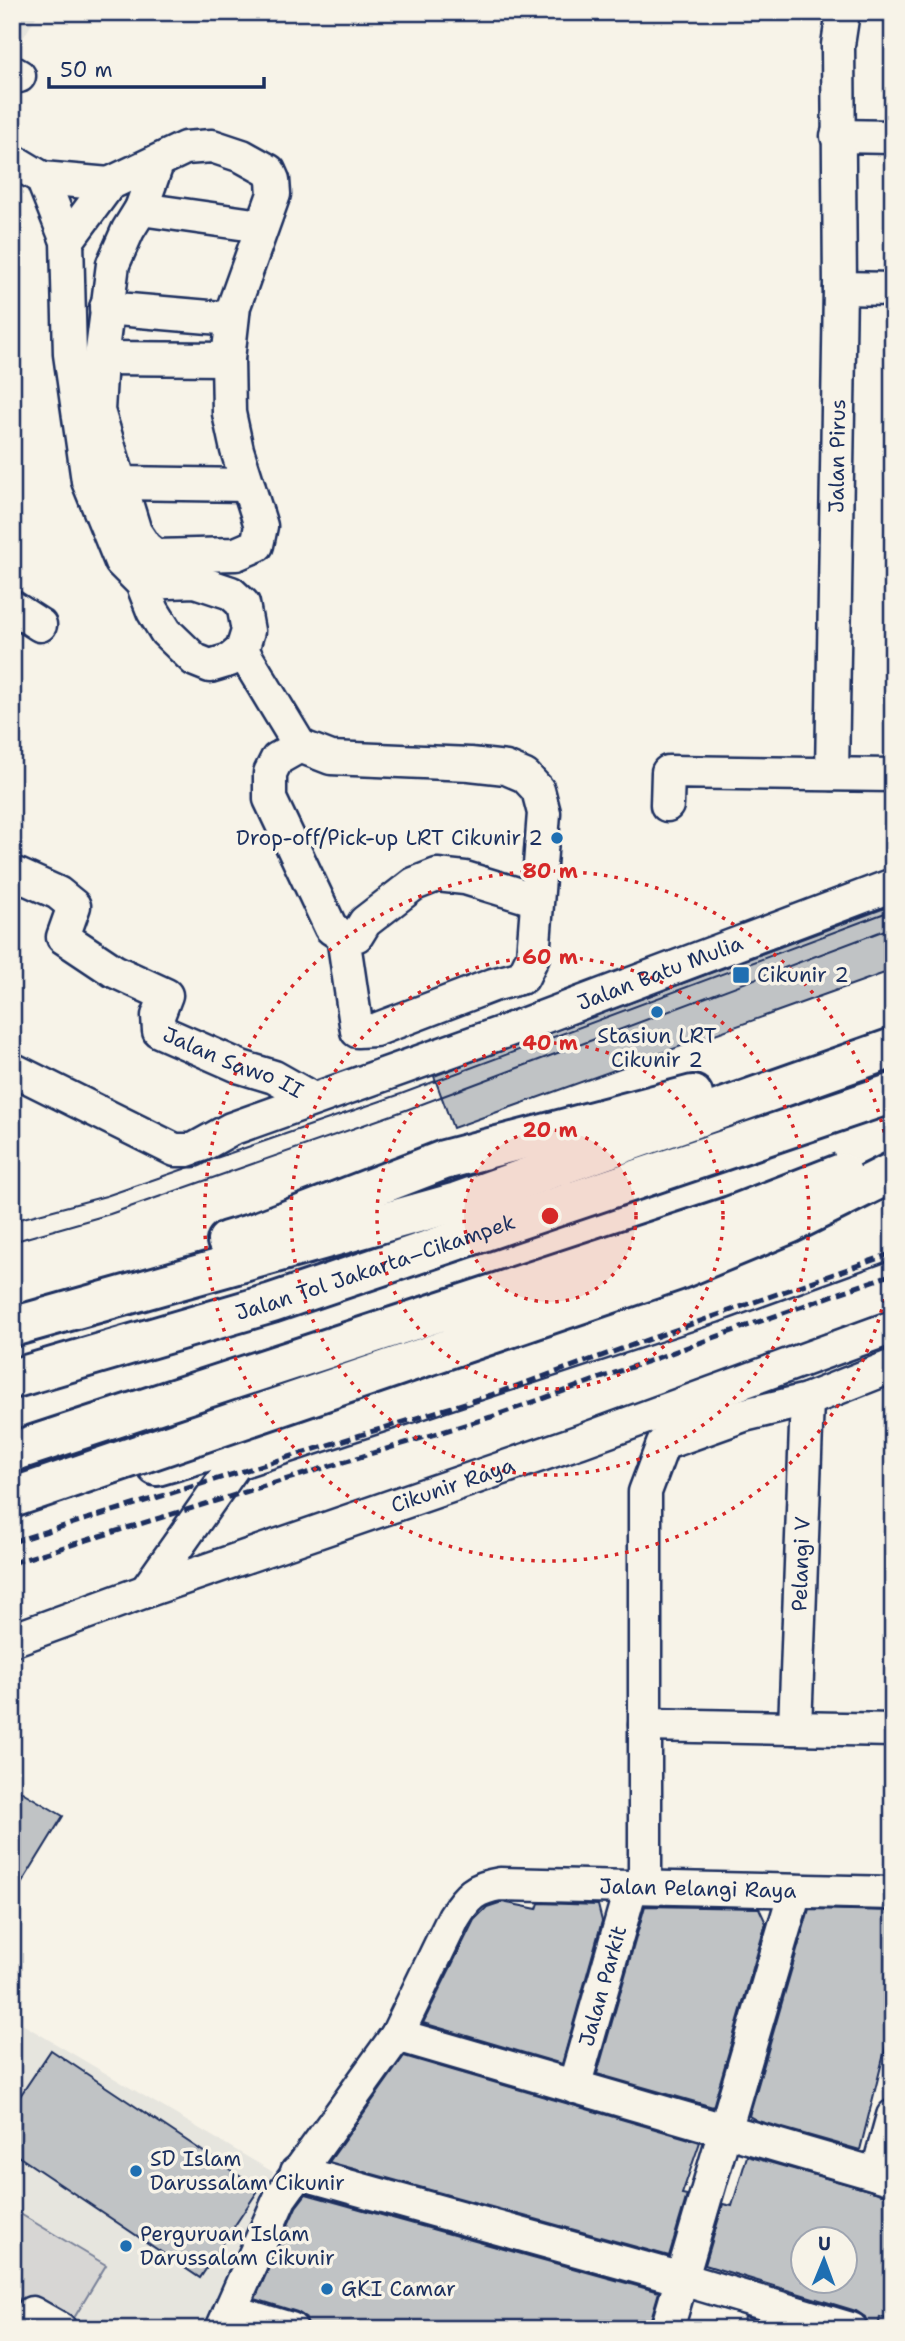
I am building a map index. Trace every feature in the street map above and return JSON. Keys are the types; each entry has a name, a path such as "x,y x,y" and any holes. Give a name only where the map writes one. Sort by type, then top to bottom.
{"highway":[{"path":"12,1300 254,1233 444,1160 893,1045"},
{"path":"12,1327 457,1202 893,1045"},
{"name":"Jalan Tol Jakarta–Cikampek","path":"12,1379 272,1303 893,1093"},
{"path":"12,1452 731,1216 893,1153"},
{"path":"12,1437 578,1291 893,1173"},
{"path":"12,1498 676,1271 789,1224 893,1173"},
{"path":"12,1510 236,1443 797,1253 893,1212"}],"street":[{"name":"Jalan Pirus","path":"832,774 841,288 837,136 838,45 843,12"},
{"path":"837,136 893,136"},
{"path":"67,241 108,184 185,148 212,146 242,156 269,171 274,194 234,306 228,359 229,413 261,526 257,545 236,554 156,556 145,547 135,532 98,411 106,307 113,264 141,209 158,161"},
{"path":"21,164 108,184"},
{"path":"21,164 67,241 70,354 88,481 121,562 142,583 153,611 166,632 195,660 210,666 236,655 248,631 243,604 231,593 195,580 142,583"},
{"path":"141,209 261,226"},
{"path":"841,288 893,289"},
{"path":"106,307 232,319"},
{"path":"101,358 228,359"},
{"path":"119,483 248,485"},
{"path":"12,607 40,625"},
{"path":"236,655 289,753"},
{"path":"289,753 506,768 526,776 538,790 544,813 533,956 523,976 375,1030 357,1031 343,936"},
{"path":"289,753 270,773 270,799 331,928 343,936 357,935 365,922 414,884 437,875 466,878 537,900"},
{"path":"667,805 668,772 893,775"},
{"name":"Jalan Sawo II","path":"12,875 18,875 58,893 74,906 63,937 114,971 166,995 158,1016 159,1031 241,1067 274,1077 313,1099"},
{"name":"Jalan Batu Mulia","path":"12,1069 175,1150 193,1150 231,1129 509,1030 893,885"},
{"path":"507,981 509,1030"},
{"path":"146,1591 236,1463 714,1306 893,1241"},
{"name":"Cikunir Raya","path":"12,1640 581,1441 893,1327"},
{"path":"807,1400 893,1366"},
{"name":"Jalan Parkit","path":"574,2087 638,1887 645,1725 645,1492 663,1444 744,1415 807,1400"},
{"name":"Pelangi V","path":"795,1728 807,1400"},
{"path":"645,1725 893,1730"},
{"name":"Jalan Pelangi Raya","path":"397,2035 454,1917 465,1899 484,1886 500,1884 893,1892"},
{"path":"667,2329 795,1891"},
{"path":"291,2329 226,2320 280,2198 397,2035 885,2176 893,2116"},
{"path":"297,2172 851,2329"},
{"path":"22,2329 32,2313 60,2329"}],"shaded area":[{"path":"12,12 39,12 12,56"},
{"name":"Perguruan Islam Darussalam Cikunir","path":"12,2018 273,2172 204,2329 12,2329"},
{"path":"12,2209 106,2265 68,2328 12,2294"}],"building":[{"name":"Stasiun LRT Cikunir 2","path":"893,905 893,970 453,1128 434,1076"},
{"path":"12,1786 63,1816 12,1899"},
{"path":"502,1902 537,1909 539,1903 598,1905 602,1921 562,2064 423,2023 474,1920 487,1907"},
{"path":"645,1906 759,1908 766,1923 713,2107 597,2074"},
{"path":"809,1909 893,1911 893,2018 860,2150 758,2121 749,2116"},
{"name":"SD Islam Darussalam Cikunir","path":"51,2050 259,2189 200,2278 12,2152 12,2108"},
{"path":"404,2056 700,2142 682,2194 687,2195 669,2256 329,2162"},
{"path":"747,2156 893,2197 893,2321 880,2317 878,2329 869,2329 865,2317 856,2311 807,2296 860,2296 860,2226 790,2226 790,2291 705,2265 723,2204 732,2206"},
{"path":"306,2194 659,2292 648,2329 309,2329 305,2317 297,2312 255,2299 296,2207"},
{"path":"745,2317 785,2329 741,2329"}],"tram line":[{"path":"12,1221 106,1196 401,1094 893,910"},
{"path":"12,1242 110,1214 406,1110 893,927"}],"railway":[{"path":"12,1542 491,1395 893,1253"},
{"path":"12,1563 491,1417 893,1274"}],"place":[{"name":"Drop-off/Pick-up LRT Cikunir 2","path":"557,838"},
{"name":"Cikunir 2","path":"741,975"},
{"name":"Stasiun LRT Cikunir 2","path":"657,1012"},
{"name":"SD Islam Darussalam Cikunir","path":"136,2171"},
{"name":"Perguruan Islam Darussalam Cikunir","path":"126,2246"},
{"name":"GKI Camar","path":"327,2289"}]}
